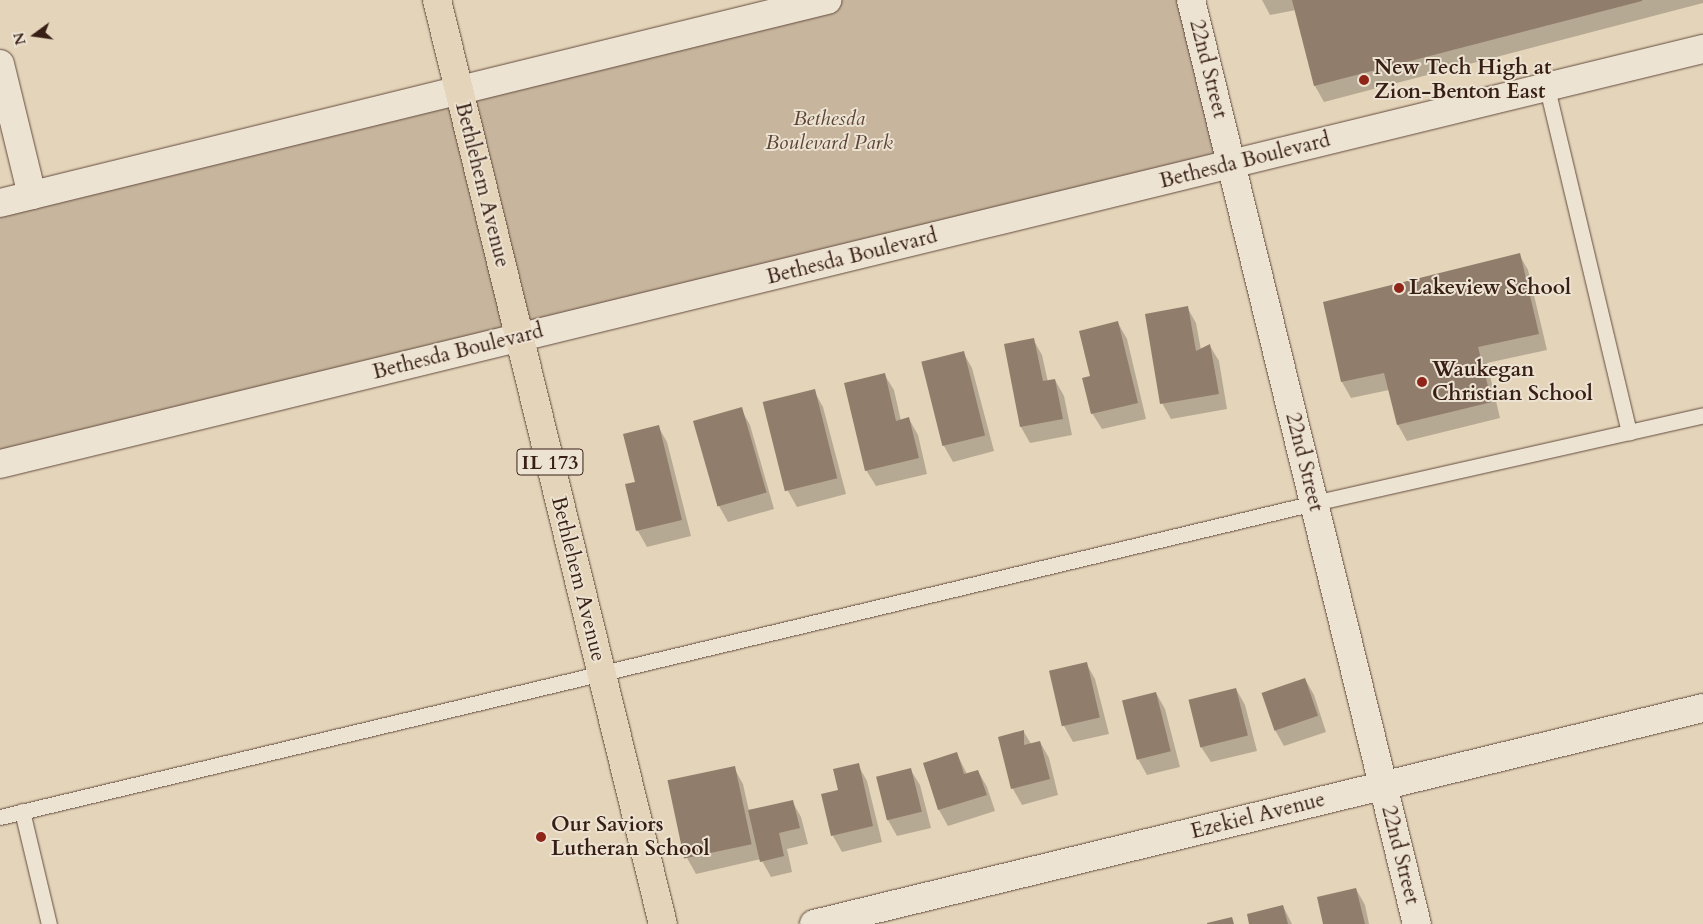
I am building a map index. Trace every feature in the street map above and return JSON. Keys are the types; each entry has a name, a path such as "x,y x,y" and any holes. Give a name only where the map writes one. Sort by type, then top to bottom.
{"main road":[{"name":"Bethlehem Avenue","path":"437,0 663,924"}],"street":[{"path":"0,203 827,0"},
{"name":"22nd Street","path":"1191,0 1417,924"},
{"name":"Bethesda Boulevard","path":"0,464 1703,49"},
{"path":"0,64 32,195"},
{"name":"Ezekiel Avenue","path":"814,924 1703,708"}],"lane":[{"path":"1547,88 1629,432"},
{"path":"0,817 1314,503 1703,415"},
{"path":"22,812 49,924"}],"green space":[{"name":"Bethesda Boulevard Park","path":"827,0 1191,0 1231,165 0,463 0,203"}],"building":[{"name":"New Tech High at Zion-Benton East","path":"1292,0 1642,0 1642,1 1314,86"},
{"path":"1520,253 1539,334 1478,347 1492,402 1397,425 1384,373 1341,382 1323,302"},
{"path":"1188,306 1196,351 1210,344 1219,394 1160,404 1145,314"},
{"path":"1118,321 1138,403 1091,414 1082,378 1090,376 1079,331"},
{"path":"1034,338 1043,381 1055,379 1063,419 1020,427 1004,344"},
{"path":"964,351 985,435 942,446 921,362"},
{"path":"885,373 896,421 909,417 919,458 865,471 844,383"},
{"path":"815,389 837,478 785,491 763,402"},
{"path":"742,407 767,493 718,507 693,421"},
{"path":"659,425 682,520 636,531 625,484 635,482 623,434"},
{"path":"1087,662 1100,718 1062,726 1049,671"},
{"path":"1305,678 1318,716 1275,731 1262,693"},
{"path":"1236,688 1248,736 1200,747 1188,700"},
{"path":"1156,692 1171,751 1137,760 1122,700"},
{"path":"1024,730 1024,745 1040,741 1050,779 1011,789 998,737"},
{"path":"957,752 964,774 978,770 987,795 938,810 923,763"},
{"path":"859,763 873,826 831,836 821,794 838,790 833,769"},
{"path":"735,766 752,844 684,859 668,780"},
{"path":"911,768 922,812 887,820 876,777"},
{"path":"793,800 800,828 779,833 784,856 760,862 748,810"},
{"path":"1356,888 1365,924 1323,924 1317,897"},
{"path":"1283,905 1288,924 1249,924 1247,914"},
{"path":"1232,917 1234,924 1207,924 1207,923"}],"place":[{"name":"New Tech High at Zion-Benton East","path":"1364,80"},
{"name":"Lakeview School","path":"1399,288"},
{"name":"Waukegan Christian School","path":"1422,382"},
{"name":"Our Saviors Lutheran School","path":"541,837"}]}
